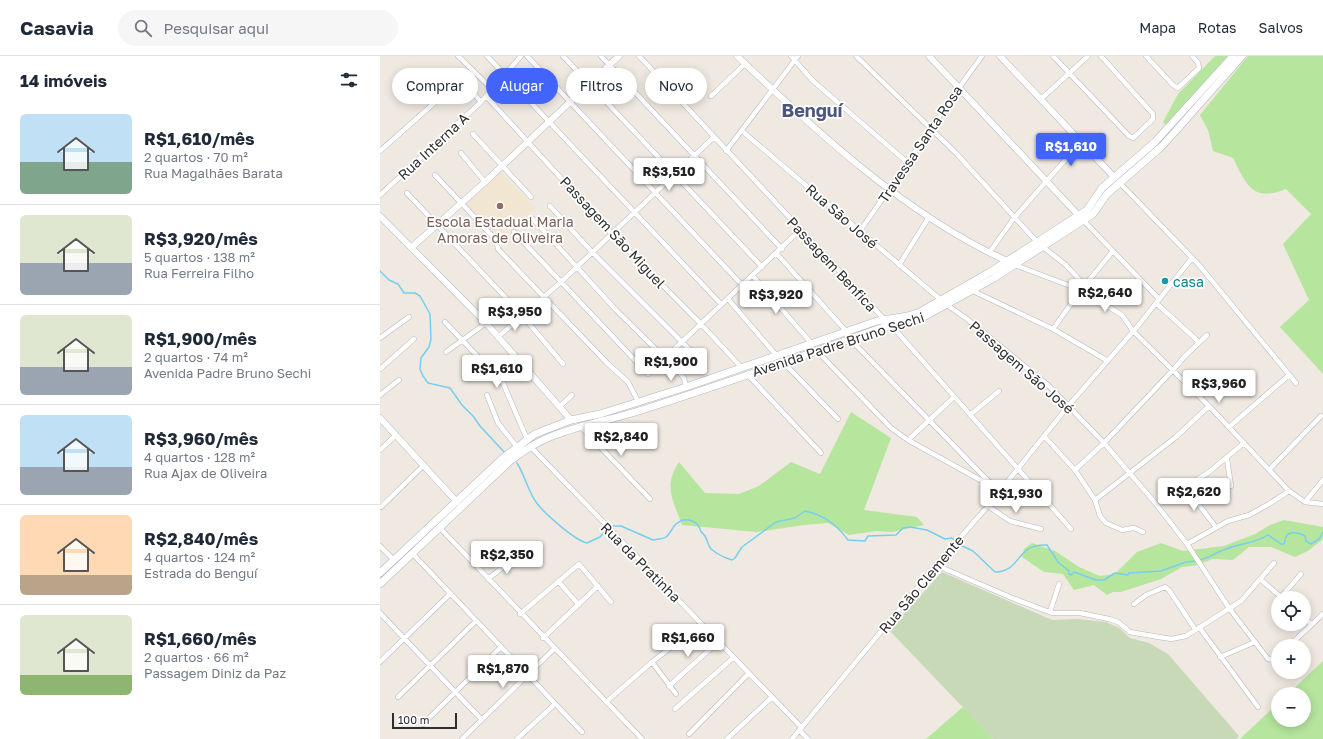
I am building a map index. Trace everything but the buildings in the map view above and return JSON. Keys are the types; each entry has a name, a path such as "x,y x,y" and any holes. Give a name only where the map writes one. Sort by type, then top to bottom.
{"main road":[{"name":"Avenida Padre Bruno Sechi","path":"1116,179 1155,142 1233,56"},
{"name":"Avenida Padre Bruno Sechi","path":"380,584 510,461 550,427 571,420 639,403 846,331 884,319 908,316 973,291 1015,265 1040,245 1081,218 1097,193 1166,142 1242,56"},
{"name":"Avenida Padre Bruno Sechi","path":"380,573 517,447 529,445 555,435 664,403 892,326 922,318 1007,261 1040,245"},
{"path":"1007,261 1015,265"}],"street":[{"path":"458,56 486,83"},
{"path":"486,56 498,68"},
{"name":"Rua Interna A","path":"511,68 521,56"},
{"path":"527,56 566,99"},
{"path":"563,56 575,68"},
{"path":"601,56 782,249"},
{"path":"606,68 619,56"},
{"name":"Passagem Benfica","path":"638,56 800,230 892,326 1071,529"},
{"path":"737,56 890,190 969,243 1007,261"},
{"path":"791,56 812,81 908,163"},
{"path":"726,150 774,90 798,56"},
{"path":"856,56 956,152 1040,245 1066,266 1086,286"},
{"path":"929,56 1113,251 1158,301 1199,342"},
{"name":"Travessa Santa Rosa","path":"859,232 890,190 930,127 982,56"},
{"path":"1000,56 1199,265 1296,383"},
{"path":"1053,56 1128,136 1131,138 1135,137 1153,119 1153,114 1100,56"},
{"path":"1041,99 1088,56"},
{"path":"1146,56 1173,85 1178,88 1198,70 1198,63 1192,56"},
{"path":"710,96 745,64"},
{"path":"380,151 459,80 464,82 481,102"},
{"name":"Rua Interna A","path":"380,195 486,96"},
{"name":"Passagem São Miguel","path":"493,104 611,233 701,324 741,367"},
{"path":"533,104 721,304"},
{"path":"412,247 485,182 567,104"},
{"path":"571,104 742,285"},
{"path":"608,104 762,267"},
{"name":"Rua São José","path":"742,131 763,147 859,232 944,302"},
{"path":"473,134 531,197"},
{"path":"498,337 561,282 714,137"},
{"path":"989,253 1014,218 1048,182 1081,142"},
{"path":"461,153 485,182"},
{"path":"435,175 496,240 498,249 543,298 628,382 639,403"},
{"path":"407,193 522,316 563,364"},
{"path":"550,206 592,252 698,358"},
{"path":"380,216 486,323 571,420"},
{"path":"899,264 929,217"},
{"path":"533,219 616,310 666,358 684,378 686,387"},
{"path":"514,232 648,374 721,304 777,254 800,230"},
{"path":"1053,329 1081,290 1086,286 1113,251"},
{"path":"777,254 846,331"},
{"name":"Rua São Clemente","path":"792,739 936,565 988,506 1017,468 1158,301 1192,258"},
{"path":"1015,265 1081,290 1122,315 1133,331 1210,406 1289,491 1305,502 1323,504"},
{"path":"753,276 812,344"},
{"path":"973,291 1053,329 1108,361"},
{"path":"728,299 776,355"},
{"name":"Passagem São José","path":"944,302 967,318 1069,405 1104,443 1187,544 1229,608 1268,659 1271,660"},
{"path":"380,338 409,317"},
{"path":"445,322 464,340 503,383 529,445"},
{"path":"446,352 486,323"},
{"path":"1075,470 1104,443 1207,335"},
{"path":"380,369 414,339"},
{"path":"851,340 999,492"},
{"path":"818,352 891,428 908,440 993,487"},
{"path":"783,362 838,419"},
{"path":"747,374 821,453"},
{"path":"1229,427 1289,375"},
{"path":"380,395 400,380"},
{"path":"970,415 999,391"},
{"path":"487,395 498,423 517,447"},
{"path":"559,407 572,395"},
{"path":"908,440 954,397"},
{"path":"1094,500 1176,437 1210,406"},
{"path":"1269,470 1321,416"},
{"path":"380,418 457,502"},
{"path":"581,427 650,499"},
{"path":"380,450 396,435"},
{"path":"1044,436 1075,470 1094,500 1100,516 1109,526 1122,530 1134,528 1143,532"},
{"path":"1175,494 1227,459 1244,443"},
{"name":"Rua da Pratinha","path":"529,445 607,528 772,697 808,739"},
{"path":"1227,459 1231,486"},
{"path":"381,507 424,465"},
{"path":"1305,502 1323,480"},
{"path":"1186,488 1216,526"},
{"path":"1187,544 1228,520 1249,514 1270,504 1289,491"},
{"path":"988,506 1010,521 1041,529"},
{"path":"440,528 520,614 642,739"},
{"path":"380,546 394,560"},
{"path":"509,549 522,564"},
{"path":"413,554 582,732"},
{"path":"488,579 516,557"},
{"path":"936,565 1012,598 1050,612 1061,614 1080,613 1109,619 1118,622 1130,632 1171,639 1186,636 1241,601 1274,563"},
{"path":"520,614 580,564 611,602"},
{"path":"1286,591 1301,574"},
{"path":"1260,579 1274,591"},
{"path":"558,581 579,604"},
{"path":"1050,612 1059,584"},
{"path":"543,638 598,586"},
{"path":"1134,604 1162,587 1168,590 1258,707"},
{"path":"380,662 450,594"},
{"path":"380,614 482,720"},
{"path":"1311,624 1323,614"},
{"path":"398,697 476,621"},
{"path":"606,702 652,662 701,624"},
{"path":"1296,639 1304,631"},
{"path":"669,686 718,642"},
{"path":"1220,657 1255,642"},
{"path":"423,724 501,647"},
{"path":"462,739 554,649"},
{"path":"675,709 733,658"},
{"path":"652,662 676,694"},
{"path":"689,734 749,673"},
{"path":"727,739 772,697"},
{"path":"517,739 555,704"}],"shaded area":[{"name":"Escola Estadual Maria Amoras de Oliveira","path":"500,171 535,208 500,240 465,203"}],"green space":[{"path":"1215,56 1230,56 1169,129 1163,122 1178,94"},
{"path":"1248,56 1323,56 1323,374 1280,327 1309,300 1283,244 1311,214 1286,189 1275,193 1266,194 1258,192 1252,188 1242,176 1233,158 1213,151 1208,130 1200,115"},
{"path":"851,412 891,438 864,510 917,517 924,525 892,532 876,531 849,535 828,523 757,532 682,525 671,493 671,478 679,462 705,493 739,494 759,486 791,462 820,474"},
{"path":"1284,520 1323,527 1323,539 1308,551 1295,557 1271,547 1249,547 1233,560 1213,559 1193,566 1182,567 1161,579 1107,595 1094,585 1074,590 1063,574 1044,572 1022,557 1024,549 1032,543 1055,551 1079,567 1100,576 1115,574 1137,552 1161,543 1183,551 1224,546 1255,534 1270,525"},
{"path":"942,572 1052,620 1078,619 1106,622 1119,628 1130,638 1149,643 1168,654 1239,736 1236,739 993,739 889,630"},
{"path":"1323,661 1323,739 1240,739 1271,710 1271,727 1311,727 1311,687 1295,687 1304,679 1311,679 1311,672"},
{"path":"963,707 993,739 926,739"}],"waterway":[{"path":"380,271 389,280 398,284 404,293 415,293 420,296 430,314 431,339 429,347 421,358 420,369 423,376 428,383 450,388 462,405 505,453"},
{"path":"517,463 534,499 550,517 574,537 587,543 600,537 607,529"},
{"path":"609,526 621,526 653,540 666,537 676,524 684,520 691,520 697,525 705,536 711,549 721,556 732,560 742,547 776,522 795,518 805,511 818,515 829,521 839,529 848,540 865,541 868,536 896,535 903,528 910,527 927,530 945,539 952,538 955,541"},
{"path":"1200,560 1225,549 1259,540 1268,535 1281,544 1284,544 1287,535 1290,533 1298,533 1305,536 1306,541 1311,544 1319,539 1323,532"},
{"path":"958,544 973,551 995,572 1004,571 1010,568 1029,548 1047,545 1058,562 1069,571 1069,574 1071,575 1074,572 1096,580 1104,580 1115,573 1128,575 1129,573 1161,571 1186,562 1196,561"}],"place":[{"name":"Escola Estadual Maria Amoras de Oliveira","path":"500,206"},
{"name":"casa","path":"1165,281"}],"district":[{"name":"Benguí","path":"812,110"}]}
